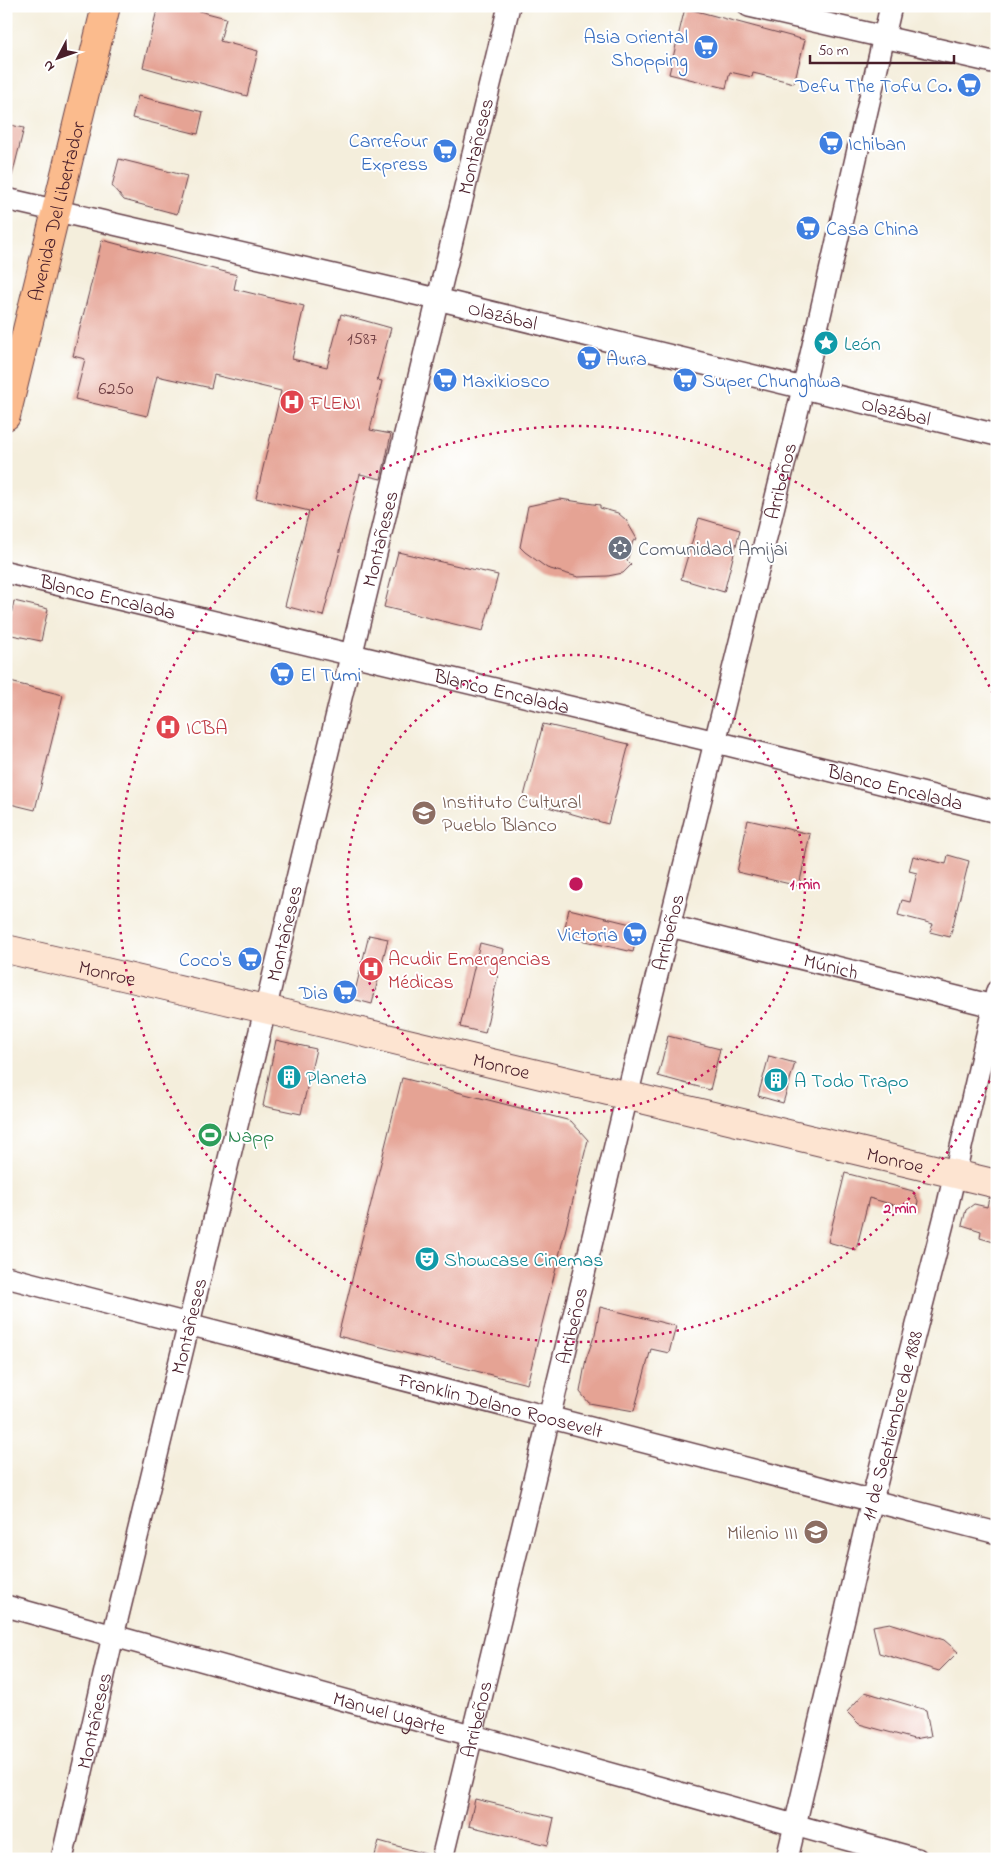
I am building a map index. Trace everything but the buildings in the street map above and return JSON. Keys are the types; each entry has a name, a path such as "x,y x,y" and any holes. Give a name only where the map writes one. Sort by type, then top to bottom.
{"main road":[{"name":"Avenida Del Libertador","path":"6,416 106,6"},
{"name":"Monroe","path":"6,950 266,1009 627,1097 997,1184"}],"street":[{"name":"Montañeses","path":"62,1859 113,1636 509,6"},
{"path":"749,6 997,63"},
{"name":"Arribeños","path":"442,1859 627,1097 802,389 891,6"},
{"name":"Olazábal","path":"6,199 437,299 997,435"},
{"name":"Blanco Encalada","path":"6,572 716,742 997,812"},
{"name":"Múnich","path":"670,926 995,999"},
{"name":"11 de Septiembre de 1888","path":"787,1859 872,1500 947,1208 953,1174 995,999"},
{"name":"Franklin Delano Roosevelt","path":"6,1277 997,1533"},
{"name":"Manuel Ugarte","path":"6,1606 917,1859"}],"place":[{"name":"Asia Oriental Shopping","path":"706,47"},
{"name":"Defu The Tofu Co.","path":"969,85"},
{"name":"Ichiban","path":"831,143"},
{"name":"Carrefour Express","path":"445,151"},
{"name":"Casa China","path":"808,228"},
{"name":"León","path":"826,343"},
{"name":"Aura","path":"589,358"},
{"name":"Maxikiosco","path":"445,380"},
{"name":"Super Chunghwa","path":"685,380"},
{"name":"FLENI","path":"292,402"},
{"name":"Comunidad Amijai","path":"620,548"},
{"name":"El Tumi","path":"282,674"},
{"name":"ICBA","path":"168,727"},
{"name":"Instituto Cultural Pueblo Blanco","path":"424,813"},
{"name":"Victoria","path":"635,934"},
{"name":"Coco's","path":"250,959"},
{"name":"Acudir Emergencias Médicas","path":"371,969"},
{"name":"Dia","path":"345,992"},
{"name":"Planeta","path":"289,1077"},
{"name":"A Todo Trapo","path":"776,1080"},
{"name":"Napp","path":"210,1135"},
{"name":"Showcase Cinemas","path":"427,1259"},
{"name":"Milenio III","path":"816,1532"}]}
